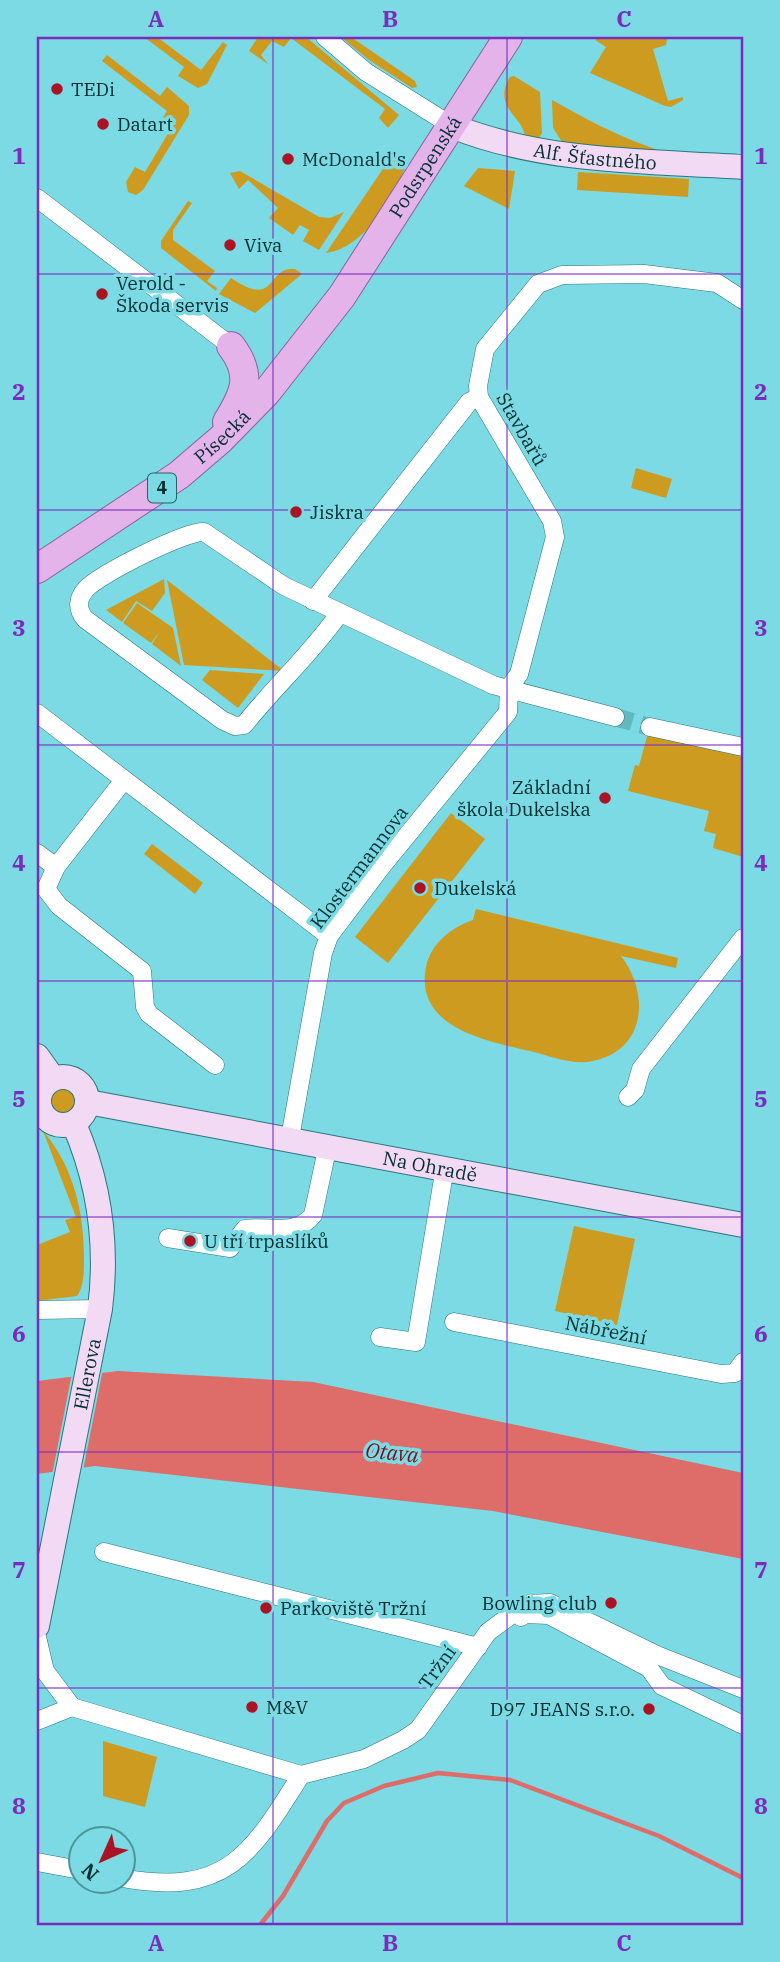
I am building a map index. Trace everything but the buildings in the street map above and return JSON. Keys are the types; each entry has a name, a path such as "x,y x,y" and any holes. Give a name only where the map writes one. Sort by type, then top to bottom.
{"main road":[{"name":"Podsrpenská","path":"342,296 508,37"},
{"name":"Písecká","path":"37,569 72,543 135,506 202,456 271,387 342,296"},
{"path":"202,456 240,400 246,378 243,361 231,346"},
{"name":"Písecká","path":"37,556 72,543"}],"street":[{"path":"325,37 366,72 452,126"},
{"name":"Alf. Šťastného","path":"452,126 520,147 573,156 743,167"},
{"path":"37,198 231,346"},
{"name":"Stavbařů","path":"509,688 519,674 553,547 554,529 479,397 479,369 485,349 538,284 549,278 656,276 717,283 743,300"},
{"path":"313,601 468,402 479,397"},
{"path":"339,614 315,648 266,697 244,725 235,726 222,720 85,619 79,611 79,601 85,590 100,579 195,531 204,532 284,586 493,685 615,717"},
{"name":"Klostermannova","path":"290,1138 323,953 329,936 382,866 508,712 509,688"},
{"path":"37,713 329,936"},
{"path":"650,727 743,747"},
{"path":"124,780 56,867 47,889 53,900 142,971 145,1007 149,1014 215,1065"},
{"path":"37,853 56,867"},
{"path":"628,1097 635,1090 641,1069 743,938"},
{"path":"37,1056 52,1077 76,1083 88,1102 84,1116 74,1124 50,1120 41,1110 37,1099 41,1088 52,1077"},
{"name":"Na Ohradě","path":"88,1102 117,1105 743,1225"},
{"name":"Ellerova","path":"37,1626 100,1310 104,1272 103,1235 90,1167 74,1124"},
{"path":"167,1238 230,1248 245,1229 296,1228 306,1224 313,1215 328,1145"},
{"path":"380,1337 416,1342 445,1167"},
{"path":"37,1310 100,1310"},
{"name":"Nábřežní","path":"454,1321 721,1374 735,1374 743,1362"},
{"name":"Tržní","path":"104,1552 478,1647 418,1730 384,1751 301,1775"},
{"path":"478,1647 488,1632 526,1604 550,1603 657,1655 743,1689"},
{"path":"478,1647 490,1643 524,1614 549,1615 649,1668 662,1686 743,1725"},
{"path":"37,1637 45,1671 72,1707 301,1775 260,1837 228,1868 195,1881 152,1883 136,1880"},
{"path":"37,1721 72,1707"},
{"path":"37,1862 66,1867"}],"shaded area":[{"path":"144,37 157,37 201,70 223,42 227,45 207,84 198,88 178,76 184,67"},
{"path":"258,37 306,37 399,115 388,128 379,118 385,109 291,38 284,47 272,41 261,55 268,64 249,51"},
{"path":"341,37 351,37 415,81 417,87 412,88 369,60"},
{"path":"600,37 667,39 666,45 653,49 668,101 683,97 683,100 671,107 665,106 590,73 606,47 595,40"},
{"path":"107,55 160,96 167,87 189,106 189,115 143,190 136,195 128,192 126,182 135,167 145,172 172,127 162,119 167,111 102,61"},
{"path":"514,76 540,92 542,133 539,138 525,136 506,104 505,87 510,77"},
{"path":"552,100 630,140 680,156 562,142 553,128"},
{"path":"391,157 406,166 385,206 365,232 353,242 326,253"},
{"path":"478,168 515,171 509,209 464,186"},
{"path":"240,171 319,217 330,218 344,212 319,250 303,241 309,230 300,225 293,235 269,218 278,208 248,180 239,189 230,173"},
{"path":"578,172 689,179 688,197 577,190"},
{"path":"188,201 192,203 173,230 173,240 215,271 207,281 217,288 216,291 161,248 161,241"},
{"path":"295,269 302,274 255,313 219,294 231,278 257,290 270,284 286,270"},
{"path":"636,468 672,479 666,498 631,488"},
{"path":"164,579 165,593 152,611 136,601 122,622 106,610"},
{"path":"167,580 284,671 184,665"},
{"path":"137,603 173,628 181,666 152,644 160,631 151,643 123,623"},
{"path":"210,670 264,674 238,708 202,680"},
{"path":"649,729 743,752 743,857 713,848 716,834 704,831 709,811 628,791 635,765 639,766"},
{"name":"Dukelská","path":"451,813 485,839 388,963 355,937"},
{"path":"152,844 203,883 195,894 144,854"},
{"path":"476,909 678,958 676,968 621,956 631,971 637,988 637,1021 632,1035 621,1048 607,1057 573,1062 494,1042 457,1028 442,1018 431,1004 425,988 426,967 432,951 450,932 473,920"},
{"path":"63,1088 72,1092 76,1101 72,1110 63,1114 54,1110 50,1101 54,1092"},
{"path":"43,1131 70,1175 75,1191 84,1242 84,1269 77,1296 37,1301 37,1245 70,1232 65,1220 76,1217"},
{"path":"574,1226 635,1239 617,1325 555,1311"},
{"path":"103,1741 157,1757 145,1807 103,1796"}],"water":[{"name":"Otava","path":"118,1371 313,1382 743,1473 743,1559 493,1511 95,1466 37,1474 37,1381"}],"pier":[{"path":"103,1369 83,1471 52,1475 72,1373"}],"waterway":[{"path":"260,1925 283,1896 327,1821 344,1803 384,1786 438,1773 510,1780 659,1836 743,1878"}],"tunnel":[{"path":"615,717 650,727"}],"place":[{"name":"TEDi","path":"57,89"},
{"name":"Datart","path":"103,124"},
{"name":"McDonald's","path":"288,159"},
{"name":"Viva","path":"230,245"},
{"name":"Verold - Škoda servis","path":"102,294"},
{"name":"Jiskra","path":"296,512"},
{"name":"Základní škola Dukelska","path":"605,798"},
{"name":"Dukelská","path":"420,888"},
{"name":"U tří trpaslíků","path":"190,1241"},
{"name":"Bowling club","path":"611,1603"},
{"name":"Parkoviště Tržní","path":"266,1608"},
{"name":"M&V","path":"252,1707"},
{"name":"D97 JEANS s.r.o.","path":"649,1709"}]}
